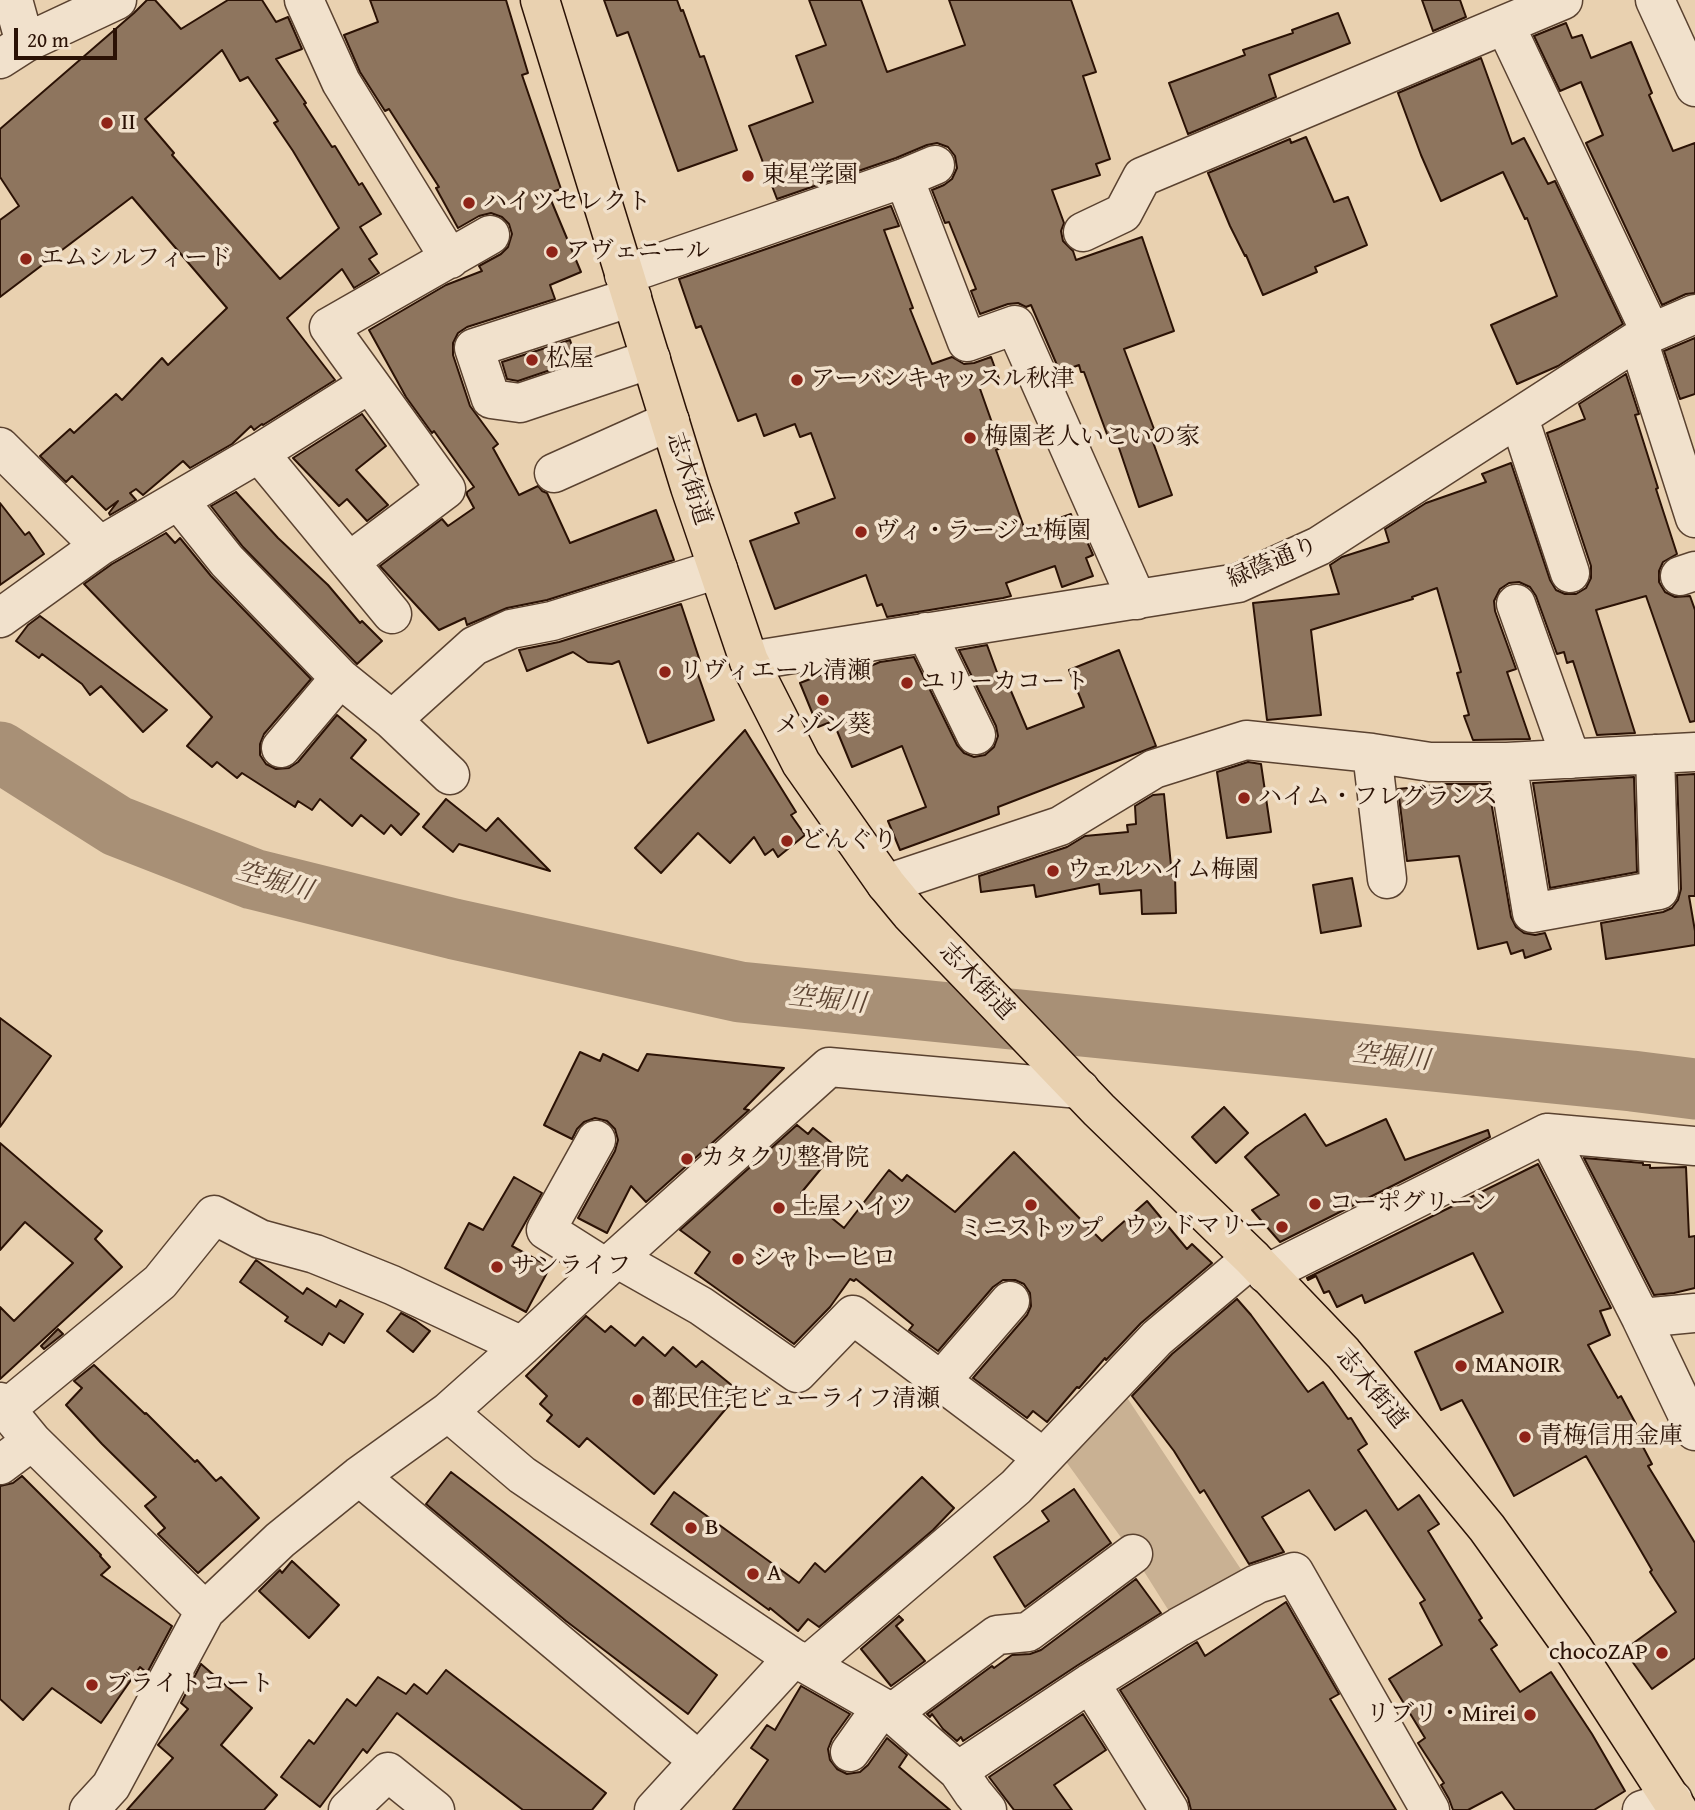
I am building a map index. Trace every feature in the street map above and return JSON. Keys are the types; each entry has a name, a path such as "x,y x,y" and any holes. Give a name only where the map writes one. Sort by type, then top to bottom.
{"main road":[{"name":"志木街道","path":"540,0 670,421 749,661 801,763 886,884 922,926 1071,1081 1259,1266 1343,1353 1487,1528 1573,1648 1664,1807"}],"street":[{"path":"13,0 13,51 117,0"},
{"path":"304,0 341,82 450,259"},
{"path":"1083,232 1123,213 1142,177 1563,0"},
{"path":"1655,0 1695,87"},
{"path":"1505,25 1644,336 1695,518"},
{"path":"651,359 520,402 491,399 474,348 919,171 967,342 1015,325 1137,600"},
{"path":"349,562 446,489 329,327 490,234"},
{"name":"緑蔭通り","path":"749,661 1238,583 1319,546 1644,336 1695,314"},
{"path":"0,618 100,546 179,501 369,384"},
{"path":"1519,418 1570,573"},
{"path":"554,473 670,421"},
{"path":"0,447 100,546"},
{"path":"258,453 392,614"},
{"path":"179,501 227,561 340,678 391,720 450,775"},
{"path":"391,720 474,646 511,629 552,621 718,569"},
{"path":"1516,604 1571,759"},
{"path":"926,632 976,735"},
{"path":"281,748 340,678"},
{"path":"886,884 1060,825 1154,769 1246,740 1430,762 1507,762 1695,752"},
{"path":"1372,753 1387,879"},
{"path":"1507,762 1532,913 1659,890 1654,754"},
{"path":"89,1810 110,1786 205,1611 280,1540 359,1476 448,1412 829,1067 1071,1081"},
{"path":"1547,1133 1641,1318 1695,1432"},
{"path":"654,1810 699,1761 800,1662 1016,1487 1157,1338 1259,1266 1547,1133 1695,1146"},
{"path":"596,1140 546,1230 701,1306 797,1373 853,1315 1042,1457"},
{"path":"205,1611 32,1441 3,1405 160,1282 214,1215 260,1239 315,1254 392,1285 522,1346"},
{"path":"941,1381 1010,1301"},
{"path":"1641,1318 1695,1313"},
{"path":"448,1412 522,1475 800,1662 887,1710 969,1796 1090,1682 1179,1627 1257,1584 1294,1572 1430,1810"},
{"path":"0,1465 32,1441"},
{"path":"359,1476 699,1761"},
{"path":"850,1752 887,1710 997,1635 1028,1632 1133,1555"},
{"path":"1090,1682 1169,1810"},
{"path":"348,1810 388,1772 435,1810"}],"shaded area":[{"path":"1116,1381 1252,1586 1179,1627 1133,1554 1054,1445"}],"building":[{"path":"147,0 155,0 181,29 228,0 262,0 276,22 288,17 302,49 276,59 332,147 335,146 381,214 360,227 377,254 369,259 379,273 354,288 342,269 287,318 335,380 254,430 251,426 232,444 190,468 183,461 143,495 136,489 130,493 136,500 110,515 118,501 106,510 72,476 66,482 40,456 70,429 74,433 116,394 122,400 162,358 168,365 227,308 132,197 0,297 0,220 19,206 0,177 0,129","holes":["222,50 240,81 248,77 278,121 274,123 339,228 280,279 172,155 174,153 145,119"]},
{"path":"370,0 506,0 528,73 522,75 561,189 548,193 581,272 550,285 555,299 467,327 458,333 453,343 453,355 470,406 498,444 493,448 519,495 538,486 547,493 570,543 656,510 674,560 547,600 507,608 467,625 465,618 439,630 380,566 442,519 448,526 474,508 467,492 474,487 406,397 369,330 446,285 482,271 479,266 501,254 508,247 512,234 509,224 502,217 491,213 479,216 458,228 436,188 439,187 389,109 385,111 360,72 344,35 378,22"},
{"path":"604,0 677,0 700,57 704,56 737,150 678,171 628,32 617,36"},
{"path":"809,0 861,0 887,72 965,45 949,0 1071,0 1096,72 1083,76 1110,159 1096,164 1100,175 1052,190 1064,223 1061,231 1063,241 1073,251 1076,260 1142,237 1174,331 1124,349 1154,429 1149,431 1172,495 1139,507 1117,442 1111,445 1084,372 1081,372 1079,365 1060,372 1031,305 1026,307 1018,303 1008,304 980,314 971,291 976,289 949,222 945,223 932,190 952,179 957,168 955,156 948,147 937,143 927,145 777,199 749,126 813,102 796,56 826,45"},
{"path":"1422,0 1460,0 1466,17 1433,31"},
{"path":"1338,13 1350,43 1269,75 1276,97 1188,134 1169,83 1245,55 1243,50 1293,33 1292,30"},
{"path":"1566,23 1572,38 1582,35 1591,58 1631,42 1652,93 1649,95 1673,151 1695,143 1695,293 1686,294 1662,305 1586,143 1603,135 1581,82 1560,91 1534,36"},
{"path":"1481,58 1512,144 1524,138 1548,184 1555,181 1623,324 1558,366 1517,384 1491,325 1557,296 1527,218 1525,219 1503,172 1441,201 1398,93"},
{"path":"1306,137 1334,202 1348,197 1367,245 1315,267 1317,272 1263,295 1208,173 1290,139 1291,143"},
{"path":"891,206 899,226 884,230 913,308 910,309 932,364 952,357 964,364 991,357 999,379 979,386 1001,448 996,450 1025,530 1071,514 1077,532 1082,530 1093,555 1086,558 1093,576 1062,587 1055,566 1006,583 1011,596 887,617 882,604 877,606 866,575 775,609 750,541 799,523 795,513 835,498 811,433 800,437 795,424 764,436 756,414 738,421 701,326 696,328 679,279"},
{"path":"1695,338 1695,394 1680,399 1664,351"},
{"path":"570,340 577,361 518,381 507,379 502,362"},
{"path":"1626,374 1639,414 1635,415 1677,554 1663,562 1659,571 1659,582 1665,592 1675,597 1690,596 1695,610 1695,721 1690,722 1646,596 1596,610 1635,733 1597,735 1573,661 1567,663 1564,652 1557,654 1536,596 1530,587 1519,582 1509,583 1500,589 1494,601 1495,611 1516,669 1507,672 1530,739 1473,740 1464,716 1469,715 1457,673 1461,672 1437,588 1412,597 1413,599 1311,630 1321,715 1267,720 1253,603 1339,594 1330,565 1342,557 1389,542 1385,529 1426,503 1486,482 1482,474 1511,463 1550,580 1556,590 1565,594 1576,594 1586,588 1591,578 1591,566 1547,433 1585,419 1579,404"},
{"path":"362,414 386,446 356,470 388,505 367,521 347,499 339,506 293,458"},
{"path":"236,492 278,538 328,585 360,623 362,621 382,641 357,664 243,547 211,506"},
{"path":"0,503 25,535 29,532 44,554 0,585"},
{"path":"166,533 175,543 180,538 211,576 311,679 264,734 260,755 266,764 276,769 289,768 298,762 337,715 366,740 351,758 419,814 401,835 391,825 384,834 361,815 352,826 320,799 312,810 298,801 295,807 242,773 237,778 217,762 212,767 187,746 212,717 84,584 112,564"},
{"name":"リヴィエール清瀬","path":"681,604 700,661 694,663 714,720 648,743 619,661 612,664 588,662 573,652 527,671 519,650 559,642"},
{"path":"40,616 167,710 143,732 101,686 90,695 82,684 42,654 39,658 16,641 28,625"},
{"path":"987,645 1002,686 1008,684 1027,729 1084,707 1069,670 1119,650 1156,746 998,807 999,814 900,850 888,821 926,807 902,746 852,767 833,721 818,727 800,683 828,672 832,682 880,662 914,657 957,745 964,753 974,757 985,755 994,747 998,736 996,726 959,650"},
{"path":"745,730 796,812 791,815 805,835 778,857 773,849 765,855 754,837 730,863 698,833 661,873 635,848"},
{"name":"ハイム・フレグランス","path":"1248,762 1261,764 1271,832 1227,838 1217,772"},
{"path":"1695,774 1695,896 1689,896 1695,945 1606,959 1601,923 1663,912 1672,908 1678,900 1681,889 1677,775"},
{"path":"1634,777 1637,872 1550,888 1533,783"},
{"path":"1447,784 1488,784 1511,917 1516,927 1524,933 1545,933 1551,949 1525,958 1523,950 1511,954 1507,942 1478,949 1459,856 1407,861 1398,789"},
{"path":"1164,794 1172,876 1175,876 1176,913 1142,914 1141,890 1100,894 1099,884 1036,897 1034,885 981,892 979,876 1067,847 1085,836 1128,832 1127,825 1136,824 1135,806 1153,795"},
{"path":"446,799 486,831 498,818 550,871 459,844 453,852 423,827"},
{"path":"1352,878 1361,926 1321,933 1313,885"},
{"path":"0,1018 51,1056 0,1127"},
{"path":"580,1052 600,1061 603,1054 638,1071 647,1054 784,1068 744,1109 749,1110 646,1202 631,1186 607,1233 578,1218 615,1151 618,1140 615,1129 607,1121 595,1118 584,1122 572,1139 544,1125"},
{"path":"1224,1107 1248,1133 1216,1163 1192,1137"},
{"path":"1305,1114 1326,1146 1386,1119 1405,1160 1488,1130 1490,1137 1280,1242 1252,1210 1279,1195 1245,1157"},
{"path":"797,1125 808,1134 813,1128 838,1148 801,1193 844,1228 889,1170 902,1181 907,1175 955,1212 1014,1152 1102,1241 1147,1201 1187,1249 1192,1244 1212,1263 1141,1323 1079,1388 1077,1387 1047,1422 1033,1411 1027,1418 973,1378 1027,1315 1031,1306 1030,1293 1024,1284 1015,1280 1003,1280 993,1287 938,1351 909,1330 913,1325 856,1279 850,1279 830,1307 794,1344 695,1273 710,1252 680,1230"},
{"path":"0,1143 102,1231 95,1239 122,1267 0,1379 0,1307 14,1321 73,1263 25,1222 0,1250"},
{"path":"1584,1158 1643,1163 1650,1165 1650,1168 1686,1167 1689,1237 1695,1236 1695,1288 1654,1295"},
{"path":"1538,1164 1611,1308 1600,1311 1610,1335 1588,1345 1618,1398 1621,1396 1636,1424 1632,1426 1652,1464 1648,1466 1695,1543 1695,1658 1652,1689 1624,1650 1676,1612 1650,1572 1652,1570 1586,1456 1514,1496 1462,1400 1441,1410 1415,1352 1503,1312 1473,1253 1365,1303 1362,1295 1337,1307 1329,1291 1324,1293 1316,1276 1308,1280 1307,1278"},
{"name":"サンライフ","path":"514,1177 542,1193 512,1246 550,1267 526,1312 445,1268 469,1223 483,1230"},
{"path":"256,1260 303,1294 307,1288 336,1307 340,1300 363,1314 344,1343 329,1333 322,1345 285,1321 288,1317 240,1282"},
{"path":"1237,1299 1308,1392 1323,1382 1348,1419 1351,1418 1367,1444 1358,1450 1398,1510 1419,1495 1439,1524 1428,1531 1482,1618 1479,1620 1497,1645 1491,1649 1520,1692 1551,1672 1625,1791 1594,1810 1515,1810 1502,1792 1468,1810 1453,1810 1441,1785 1444,1783 1418,1743 1425,1738 1389,1679 1442,1645 1420,1603 1425,1600 1366,1510 1335,1530 1309,1490 1262,1517 1284,1552 1249,1564 1204,1490 1200,1493 1174,1451 1132,1396 1172,1354"},
{"path":"401,1313 430,1331 413,1352 387,1331"},
{"name":"都民住宅ビューライフ清瀬","path":"586,1316 605,1332 611,1326 635,1346 643,1337 665,1356 673,1347 696,1367 702,1361 740,1392 654,1494 587,1438 579,1447 547,1421 552,1415 540,1404 547,1396 526,1376"},
{"path":"58,1329 63,1334 44,1349 41,1346"},
{"path":"94,1365 195,1462 197,1460 216,1481 221,1477 259,1518 198,1573 158,1534 165,1528 145,1506 156,1497 66,1405 82,1388 74,1381"},
{"path":"451,1472 717,1675 688,1714 566,1621 426,1504"},
{"path":"22,1476 101,1555 110,1567 101,1575 172,1626 147,1673 140,1667 101,1723 52,1688 23,1720 0,1699 0,1486 13,1483"},
{"path":"922,1477 954,1508 933,1530 819,1627 808,1619 798,1631 770,1608 769,1610 651,1524 674,1492 799,1583 815,1563 825,1572"},
{"path":"1074,1489 1111,1543 1025,1607 994,1557 1049,1521 1042,1511"},
{"path":"292,1561 339,1605 309,1638 259,1591 280,1570 282,1573"},
{"path":"1136,1579 1161,1613 963,1741 961,1737 957,1741 943,1729 932,1714 930,1717 927,1714 992,1666 994,1668 1012,1655 1041,1650"},
{"path":"1286,1602 1339,1694 1330,1699 1396,1810 1191,1810 1188,1798 1120,1690 1197,1642 1205,1656"},
{"path":"899,1616 903,1620 896,1626 925,1661 891,1686 861,1649"},
{"path":"201,1664 252,1708 221,1745 277,1795 264,1810 127,1810 173,1758 158,1745 188,1709 181,1703"},
{"path":"446,1670 606,1793 592,1810 523,1810 397,1713 367,1753 363,1749 320,1807 281,1777 309,1740 314,1744 347,1699 356,1706 378,1677 406,1694 414,1684 427,1694"},
{"path":"801,1686 850,1714 828,1749 830,1760 837,1769 847,1774 860,1772 887,1738 907,1755 899,1767 950,1810 733,1810 768,1760 751,1748 767,1725 775,1730"},
{"path":"1083,1714 1106,1750 1054,1785 1072,1810 1014,1810 989,1777"}],"waterway":[{"name":"空堀川","path":"0,752 117,826 253,879 454,929 740,992 1695,1089"}],"place":[{"name":"Ⅱ","path":"107,123"},
{"name":"東星学園","path":"748,176"},
{"name":"ハイツセレクト","path":"469,203"},
{"name":"アヴェニール","path":"552,252"},
{"name":"エムシルフィード","path":"26,259"},
{"name":"松屋","path":"532,360"},
{"name":"アーバンキャッスル秋津","path":"797,380"},
{"name":"梅園老人いこいの家","path":"970,438"},
{"name":"ヴィ・ラージュ梅園","path":"861,532"},
{"name":"リヴィエール清瀬","path":"665,672"},
{"name":"ユリーカコート","path":"907,683"},
{"name":"メゾン葵","path":"823,700"},
{"name":"ハイム・フレグランス","path":"1244,798"},
{"name":"どんぐり","path":"787,841"},
{"name":"ウェルハイム梅園","path":"1053,871"},
{"name":"カタクリ整骨院","path":"687,1159"},
{"name":"コーポグリーン","path":"1315,1204"},
{"name":"ミニストップ","path":"1031,1205"},
{"name":"土屋ハイツ","path":"779,1208"},
{"name":"ウッドマリー","path":"1282,1227"},
{"name":"シャトーヒロ","path":"738,1259"},
{"name":"サンライフ","path":"497,1267"},
{"name":"MANOIR","path":"1461,1366"},
{"name":"都民住宅ビューライフ清瀬","path":"638,1400"},
{"name":"青梅信用金庫","path":"1525,1437"},
{"name":"B","path":"691,1528"},
{"name":"A","path":"753,1574"},
{"name":"chocoZAP","path":"1662,1653"},
{"name":"ブライトコート","path":"92,1685"},
{"name":"リブリ・Mirei","path":"1530,1715"}]}
